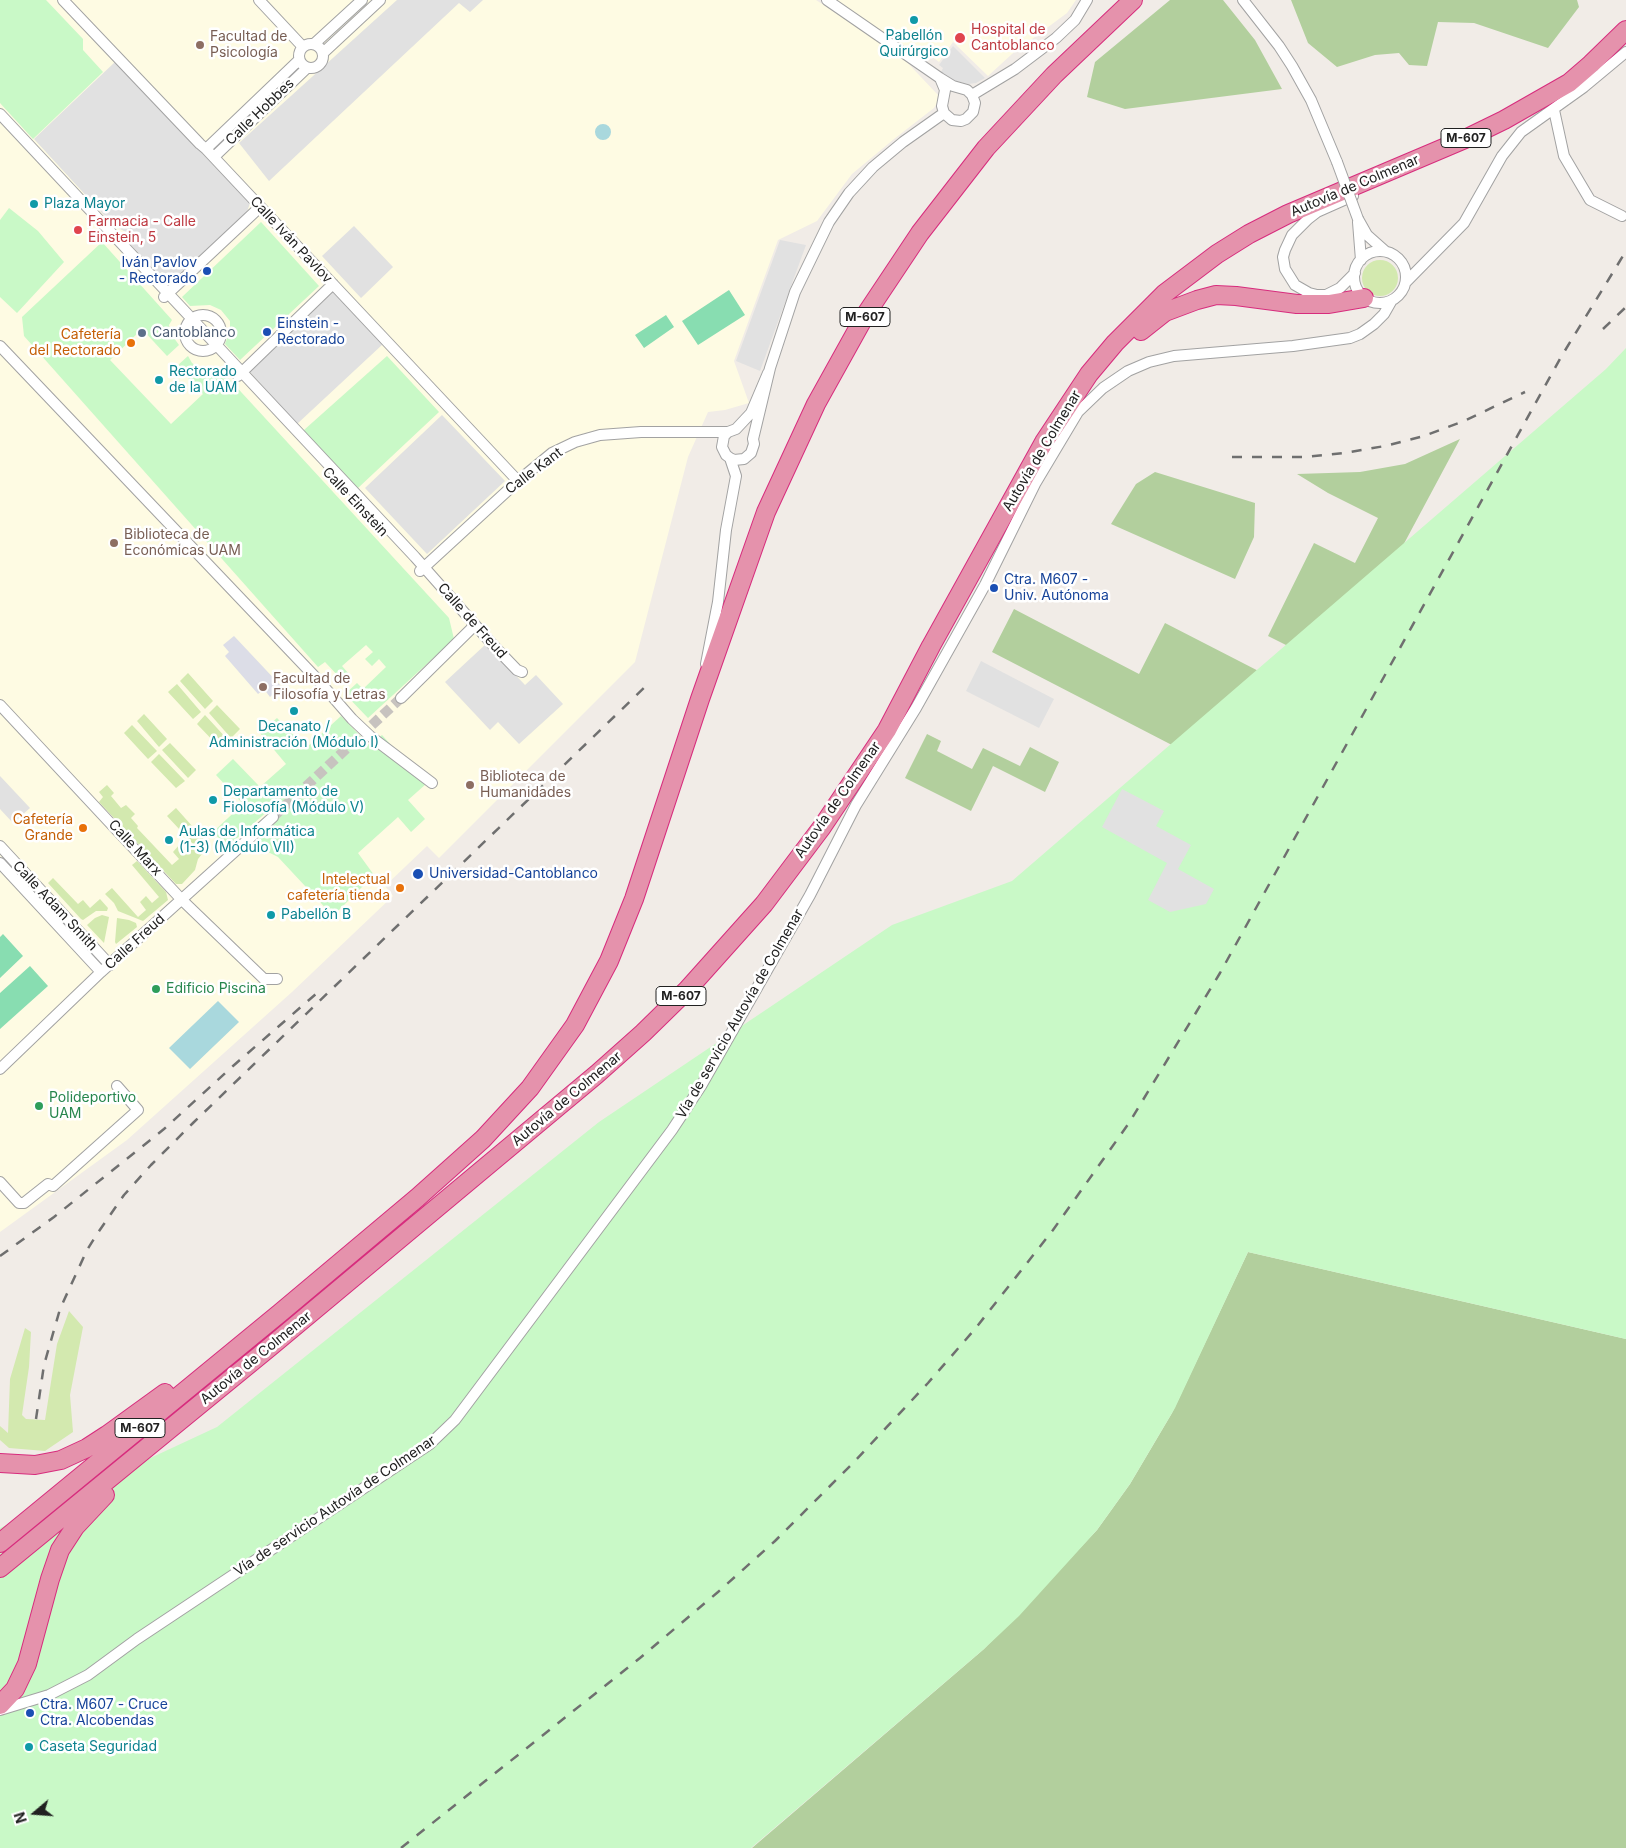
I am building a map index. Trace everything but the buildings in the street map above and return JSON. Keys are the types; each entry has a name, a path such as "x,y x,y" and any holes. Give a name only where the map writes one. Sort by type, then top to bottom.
{"highway":[{"name":"Autovía de Colmenar","path":"0,1542 280,1313 417,1198 482,1139 530,1088 575,1025 610,961 628,915 700,699 766,512 816,404 866,314 920,233 986,148 1054,74 1133,0"},
{"name":"Autovía de Colmenar","path":"0,1568 270,1347 597,1074 687,990 764,904 822,827 887,730 930,646 1044,442 1089,374 1115,343 1164,294 1217,254 1248,234 1288,214 1465,139 1504,120 1569,83 1626,30"},
{"path":"1075,395 1100,375 1145,326 1165,312 1197,300 1216,295 1297,304 1329,304 1364,298"},
{"path":"0,1463 19,1465 46,1464 71,1456 87,1448 131,1418 239,1335 280,1313"},
{"path":"0,1705 15,1690 22,1678 55,1564 60,1550 74,1527 97,1502 220,1400 270,1347"}],"street":[{"name":"Calle Iván Pavlov","path":"63,0 214,157 518,481"},
{"path":"259,0 302,46"},
{"path":"362,0 314,44 302,46 299,52 299,60 307,68 318,66 322,60 323,53 380,0"},
{"path":"827,0 940,78 953,86 967,90 972,95 975,108 966,119 961,121 952,120 944,113 942,106 945,95 940,78"},
{"path":"972,95 1016,69 1056,38 1075,20 1087,0"},
{"path":"1243,0 1279,46 1312,100 1358,219 1367,235 1385,251 1394,254 1401,260 1405,268 1406,282"},
{"path":"314,44 323,53"},
{"path":"1355,273 1356,286 1364,298 1378,303 1392,300 1399,295 1406,282 1464,223 1502,156 1522,132 1584,87 1626,52"},
{"name":"Calle Hobbes","path":"206,149 299,60"},
{"name":"Calle Hobbes","path":"214,157 307,68"},
{"path":"945,95 953,89 960,88"},
{"path":"1554,110 1564,156 1590,200 1622,216"},
{"path":"722,447 724,436 751,413 768,373 795,292 829,222 849,193 873,167 903,142 944,113"},
{"name":"Calle Einstein","path":"0,114 473,627"},
{"name":"Calle Einstein","path":"0,122 166,295"},
{"path":"1385,173 1359,194 1317,212 1292,234 1284,250 1283,257 1285,269 1290,280 1309,293 1317,295 1333,292 1340,288 1355,273 1361,260 1368,254 1385,251"},
{"path":"166,295 260,207"},
{"path":"1358,219 1361,260"},
{"path":"239,374 333,284"},
{"name":"Vía de servicio Autovía de Colmenar","path":"0,1710 49,1695 88,1675 136,1639 430,1444 455,1420 672,1130 701,1086 810,895 856,805 912,714 966,620 1035,484 1078,412 1103,388 1128,371 1150,362 1174,356 1293,346 1350,338 1360,334 1374,324 1384,314 1392,300"},
{"path":"202,315 216,321 219,325 221,336 214,347 201,351 196,350 188,343 185,333 190,321 202,315"},
{"path":"0,346 318,680 352,719 370,736 432,782"},
{"path":"701,432 722,447 726,456 739,460 748,457 753,448 753,439 768,373"},
{"path":"732,430 745,430 753,439"},
{"name":"Calle Kant","path":"422,570 518,481 552,454 575,442 600,435 732,430"},
{"path":"700,699 718,602 726,530 736,476 730,458"},
{"path":"401,698 473,627"},
{"name":"Calle de Freud","path":"473,627 517,670 522,672"},
{"name":"Calle Marx","path":"0,705 182,900 264,979 277,980"},
{"name":"Calle Freud","path":"0,1068 101,972 272,817"},
{"name":"Calle Adam Smith","path":"0,846 110,965"},
{"name":"Calle Adam Smith","path":"0,863 101,972"},
{"path":"0,1182 19,1203 24,1203 48,1184 53,1186 138,1110 117,1086"}],"shaded area":[{"path":"0,0 816,0 902,57 938,95 934,108 852,174 817,221 778,240 734,361 749,403 725,410 708,412 688,457 635,662 439,858 427,846 385,886 393,896 292,992 127,1140 0,1232"},
{"path":"397,0 483,0 470,12 459,3 269,181 239,143"},
{"name":"Hospital de Cantoblanco","path":"837,0 1076,0 1067,13 1012,54 988,76 953,42 939,62 927,53 924,57 882,35"},
{"path":"953,46 985,78 976,83 968,84 956,81 941,72 943,68 939,65"},
{"path":"115,62 250,203 247,212 172,282 162,272 158,275 122,235 126,232 114,226 34,139"},
{"path":"354,226 393,267 361,298 322,256"},
{"path":"780,240 806,245 760,371 736,361"},
{"path":"333,290 383,344 297,424 248,370"},
{"path":"442,415 505,481 427,554 365,488"},
{"path":"234,636 281,686 270,697 264,689 258,694 225,656 229,652 223,645"},
{"path":"486,644 525,685 536,675 563,704 519,744 498,722 490,730 445,682"},
{"path":"981,661 1054,699 1039,728 966,691"},
{"path":"0,776 30,808 13,823 0,809"},
{"path":"1122,789 1164,811 1156,826 1191,845 1178,869 1214,889 1206,904 1170,912 1148,900 1167,863 1102,827"}],"green space":[{"path":"0,0 46,0 83,39 83,50 103,72 33,139 0,103"},
{"path":"1170,0 1223,0 1255,40 1282,89 1125,109 1087,97 1095,62"},
{"path":"1291,0 1577,0 1579,7 1548,48 1474,23 1438,22 1427,66 1409,65 1399,53 1375,55 1337,67 1308,43"},
{"path":"9,208 38,231 64,262 17,313 0,297 0,220"},
{"path":"261,222 319,286 240,360 225,344 230,331 230,321 221,310 210,305 190,306 182,297"},
{"path":"102,242 172,320 169,325 171,334 179,345 167,356 142,329 110,360 171,424 203,394 177,366 188,356 192,363 199,368 206,366 213,372 219,368 449,618 454,639 368,718 345,694 357,683 363,689 386,667 379,659 372,666 365,659 373,652 366,645 342,666 348,673 341,679 325,662 318,667 24,336 22,317"},
{"path":"1380,260 1387,261 1393,265 1397,271 1397,285 1393,291 1387,295 1380,296 1373,295 1367,291 1363,285 1362,278 1363,271 1367,265 1373,261"},
{"path":"729,290 745,315 698,345 682,321"},
{"path":"666,315 674,327 644,348 635,335"},
{"path":"1626,348 1626,1339 1248,1252 1175,1408 1130,1484 1097,1530 1019,1616 984,1649 751,1848 0,1848 0,1528 217,1427 599,1122 892,925 1012,881 1606,369"},
{"path":"387,356 439,412 358,488 304,430"},
{"path":"1460,439 1384,581 1326,665 1268,636 1314,543 1355,563 1378,518 1328,493 1297,474 1360,472 1405,464"},
{"path":"1155,472 1255,503 1254,537 1235,579 1111,524 1136,484"},
{"path":"1014,609 1139,674 1165,623 1313,699 1197,758 992,652"},
{"path":"188,673 213,701 205,709 180,681"},
{"path":"177,684 201,712 193,719 168,692"},
{"path":"217,705 240,729 231,738 209,713"},
{"path":"144,714 167,739 159,747 137,721"},
{"path":"205,715 228,740 220,748 197,724"},
{"path":"341,716 370,746 382,735 426,784 408,800 425,819 411,832 398,817 358,853 374,875 333,916 278,857 266,851 257,841 278,820 270,809 227,847 213,832 243,804 216,775 233,759 260,787 286,764 260,733 277,718 306,748"},
{"path":"132,725 157,751 148,759 124,733"},
{"path":"927,734 941,741 937,751 972,769 983,748 1020,766 1030,747 1059,762 1045,792 993,766 971,811 905,778"},
{"path":"170,743 196,770 188,778 162,750"},
{"path":"159,754 185,781 176,788 151,762"},
{"path":"107,785 114,793 111,796 121,808 126,805 135,814 131,818 138,826 137,828 172,865 179,859 173,852 180,844 187,852 194,845 167,816 176,808 209,845 198,859 195,870 182,884 176,884 99,802 103,797 99,792"},
{"path":"137,861 166,892 168,900 143,921 118,911 114,903 105,894 112,888 138,917 146,910 140,902 146,896 152,903 159,897 132,865"},
{"path":"53,878 78,904 83,900 90,908 100,899 108,908 107,911 96,911 83,920 81,919 48,883"},
{"path":"102,915 109,917 104,943 87,925"},
{"path":"117,918 136,923 137,927 116,944 115,942"},
{"path":"3,934 23,956 0,978 0,937"},
{"path":"30,966 48,986 0,1029 0,993"},
{"path":"1248,1252 1626,1339 1626,1848 752,1848 984,1649 1097,1530 1130,1484 1172,1413"},
{"path":"69,1311 83,1327 70,1395 73,1432 45,1451 9,1448 0,1440 0,1426 8,1433 10,1379 25,1328 31,1332 29,1367 22,1415 26,1419 45,1420 57,1344"}],"water":[{"path":"603,124 609,126 611,132 609,138 603,140 597,138 595,132 597,126"},
{"path":"218,1001 239,1022 190,1069 169,1048"}],"tunnel":[{"path":"273,817 401,698"}],"railway":[{"path":"401,1848 640,1658 775,1541 854,1462 928,1383 975,1329 1053,1230 1129,1123 1220,973 1561,357 1626,251"},
{"path":"1603,329 1626,307"},
{"path":"1232,457 1304,457 1385,446 1424,436 1464,421 1525,392"},
{"path":"36,1419 44,1365 60,1309 87,1250 124,1195 193,1123 647,685"},
{"path":"0,1256 54,1217 164,1129 317,993"}],"place":[{"name":"Pabellón Quirúrgico","path":"914,20"},
{"name":"Hospital de Cantoblanco","path":"960,38"},
{"name":"Facultad de Psicología","path":"200,45"},
{"name":"Plaza Mayor","path":"34,204"},
{"name":"Farmacia - Calle Einstein, 5","path":"78,230"},
{"name":"Iván Pavlov - Rectorado","path":"207,271"},
{"name":"Einstein - Rectorado","path":"267,332"},
{"name":"Cantoblanco","path":"142,333"},
{"name":"Cafetería del Rectorado","path":"131,343"},
{"name":"Rectorado de la UAM","path":"159,380"},
{"name":"Biblioteca de Económicas UAM","path":"114,543"},
{"name":"Ctra. M607 - Univ. Autónoma","path":"994,588"},
{"name":"Facultad de Filosofía y Letras","path":"263,687"},
{"name":"Decanato / Administración (Módulo I)","path":"294,711"},
{"name":"Biblioteca de Humanidades","path":"470,785"},
{"name":"Departamento de Fiolosofía (Módulo V)","path":"213,800"},
{"name":"Cafetería Grande","path":"83,828"},
{"name":"Aulas de Informática (1-3) (Módulo VII)","path":"169,840"},
{"name":"Universidad-Cantoblanco","path":"418,874"},
{"name":"Intelectual cafetería tienda","path":"400,888"},
{"name":"Pabellón B","path":"271,915"},
{"name":"Edificio Piscina","path":"156,989"},
{"name":"Polideportivo UAM","path":"39,1106"},
{"name":"Ctra. M607 - Cruce Ctra. Alcobendas","path":"30,1713"},
{"name":"Caseta Seguridad","path":"29,1747"}]}
